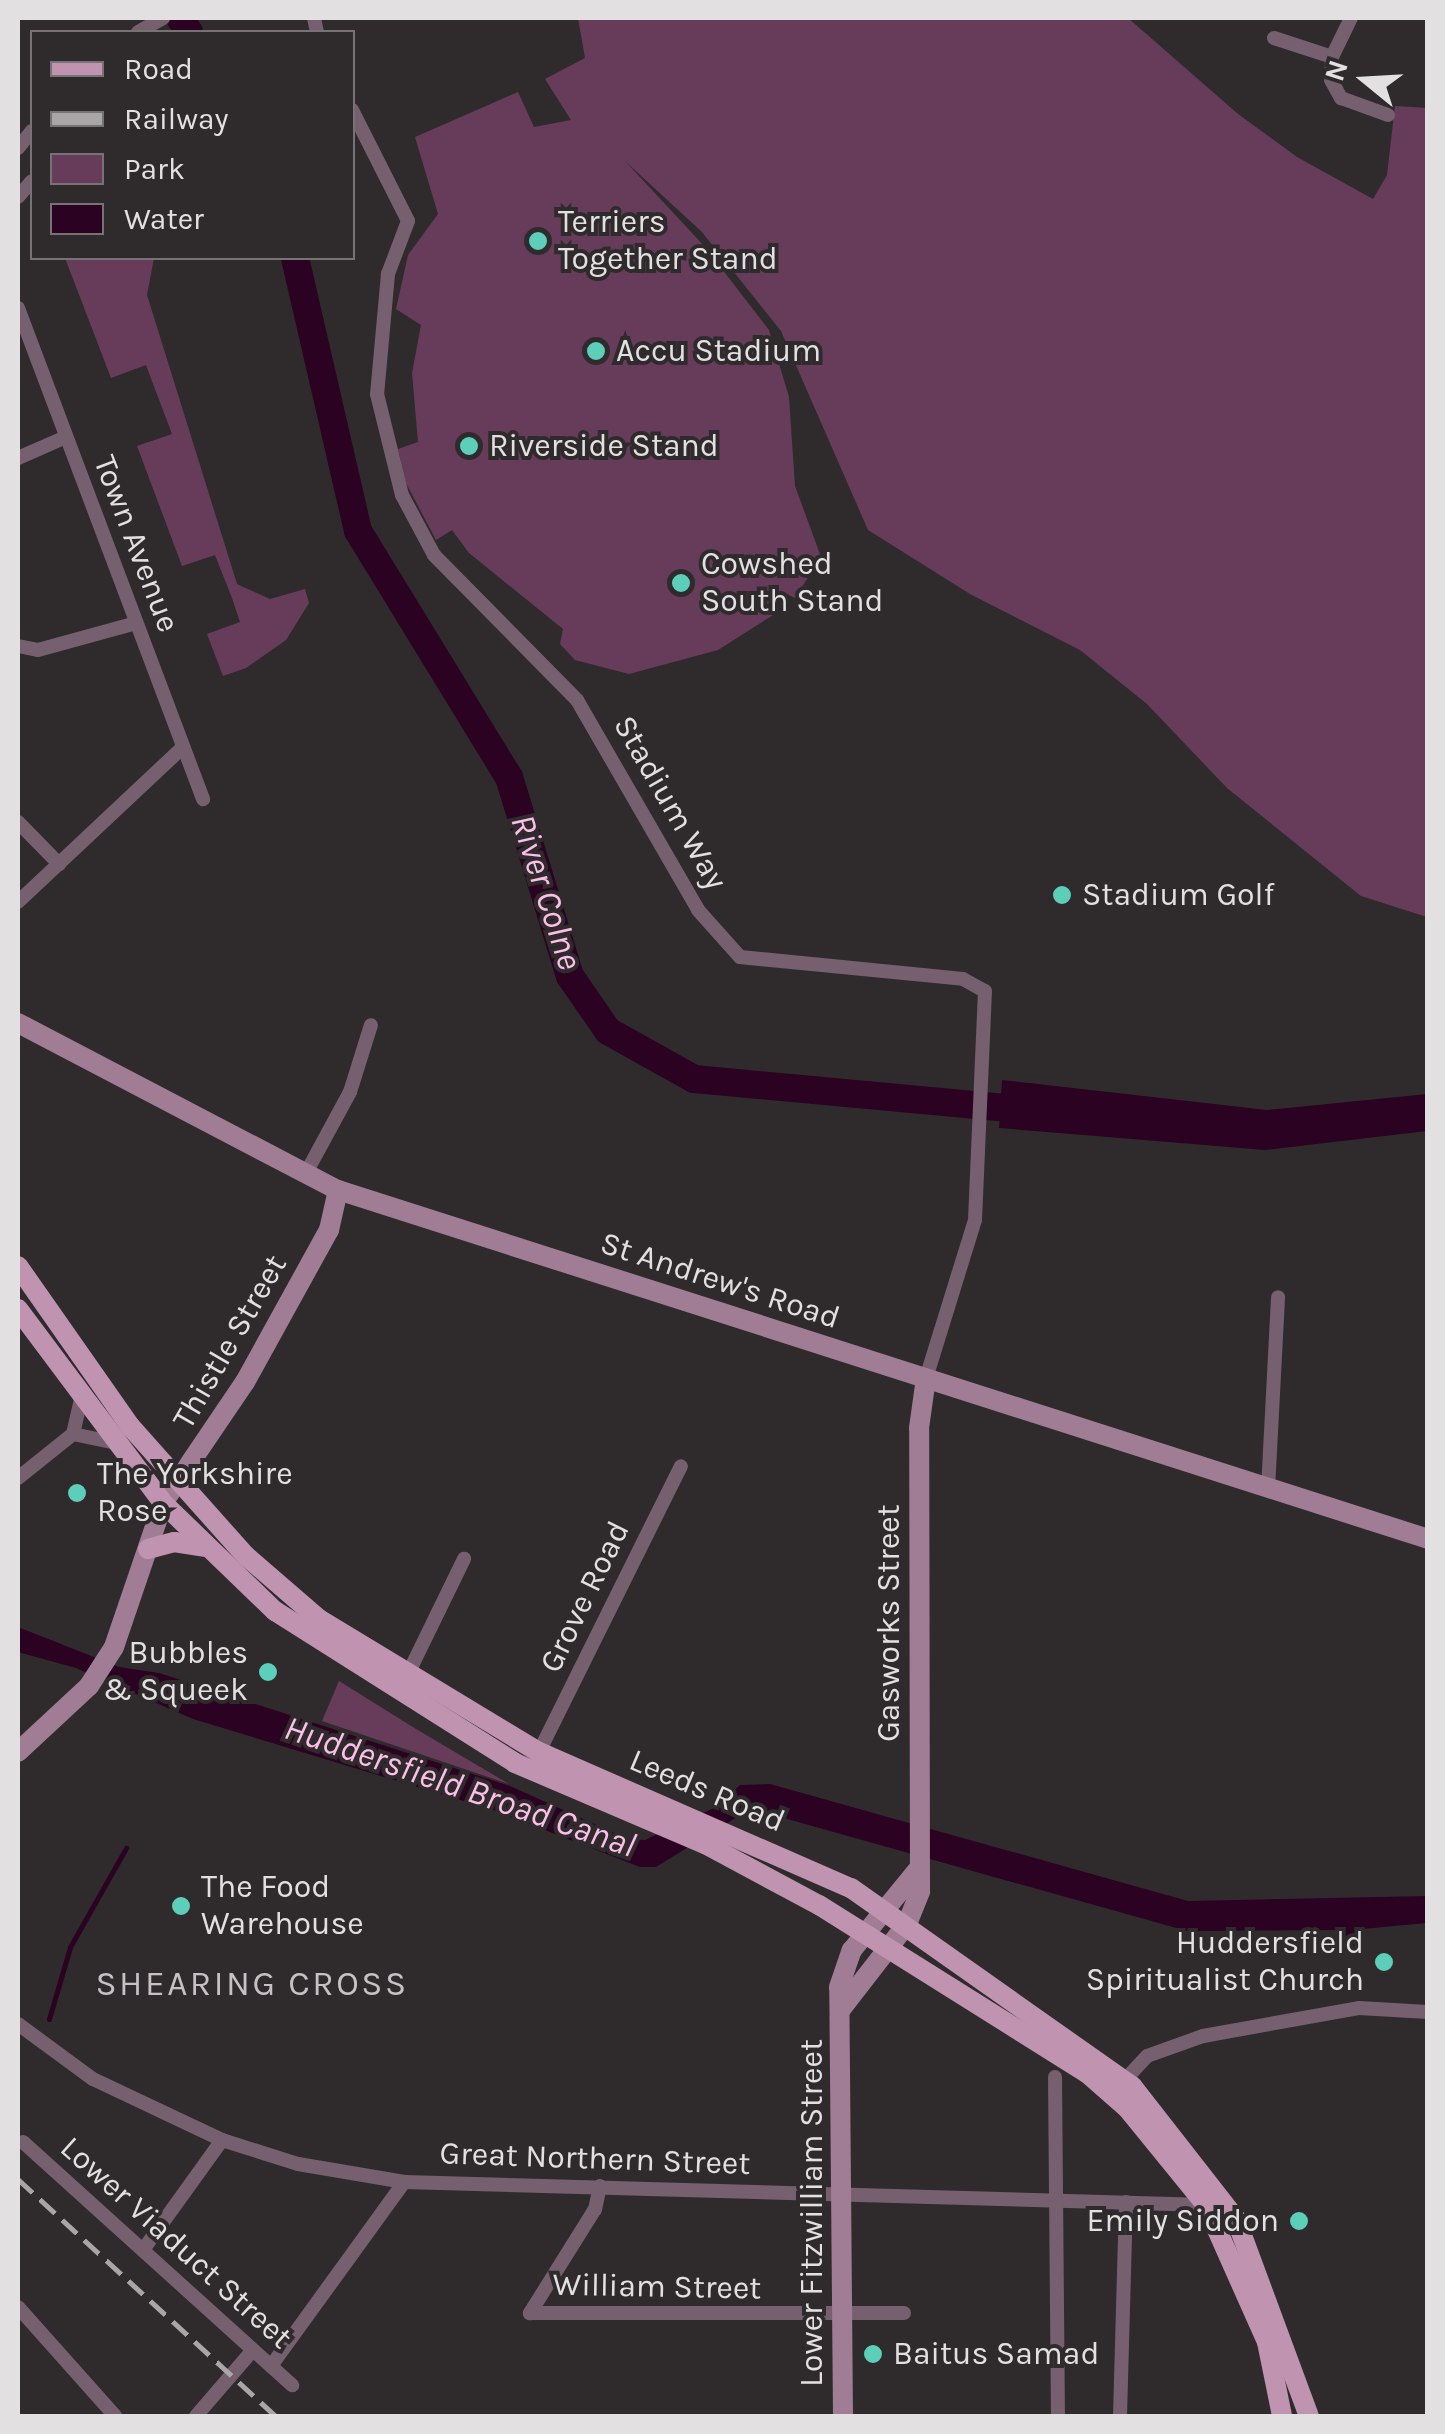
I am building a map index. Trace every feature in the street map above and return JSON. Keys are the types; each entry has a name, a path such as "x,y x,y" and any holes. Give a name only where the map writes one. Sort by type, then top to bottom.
{"main road":[{"name":"Leeds Road","path":"18,1266 75,1355 178,1480 283,1592 402,1686 515,1763 732,1858 864,1934 1087,2074 1119,2088 1206,2205 1267,2342 1282,2416"},
{"name":"Leeds Road","path":"18,1309 163,1503 274,1612 402,1686 626,1791 722,1828 885,1909 1119,2088 1189,2152 1236,2219 1309,2416"},
{"path":"148,1548 174,1542 206,1548"}],"street":[{"path":"1350,18 1332,57 1331,80 1342,98 1388,115"},
{"path":"1274,38 1332,57"},
{"name":"Stadium Way","path":"355,116 408,221 388,274 376,394 402,495 434,555 577,700 698,910 740,956 977,982 988,1009 975,1220 926,1378"},
{"name":"Town Avenue","path":"18,308 203,800"},
{"path":"18,458 66,437"},
{"path":"18,646 38,650 136,623"},
{"path":"18,902 183,747"},
{"path":"18,822 58,864"},
{"name":"St Andrew's Road","path":"18,1023 338,1190 1428,1539"},
{"path":"306,1173 350,1092 371,1025"},
{"name":"Thistle Street","path":"18,1752 89,1686 114,1647 163,1503 213,1438 329,1230 338,1190"},
{"name":"Thistle Street","path":"329,1230 356,1205 378,1202"},
{"path":"1268,1488 1278,1297"},
{"name":"Gasworks Street","path":"908,1924 920,1892 918,1428 926,1378"},
{"path":"18,1478 73,1434 81,1398"},
{"path":"73,1434 116,1444"},
{"name":"Grove Road","path":"539,1752 681,1466"},
{"path":"402,1686 464,1559"},
{"path":"885,1909 919,1868"},
{"name":"Lower Fitzwilliam Street","path":"843,2416 841,2008 845,1964 885,1909"},
{"name":"Lower Fitzwilliam Street","path":"841,2008 908,1924"},
{"path":"1119,2088 1166,2046 1203,2036 1360,2008 1428,2012"},
{"name":"Great Northern Street","path":"18,2024 93,2079 222,2140 298,2164 404,2182 1206,2205"},
{"path":"1055,2077 1058,2416"},
{"path":"143,2250 222,2140"},
{"name":"Lower Viaduct Street","path":"23,2142 292,2385"},
{"path":"271,2366 404,2182"},
{"name":"William Street","path":"600,2186 595,2210 530,2313 904,2314"},
{"path":"1120,2416 1126,2202"},
{"path":"18,2307 115,2416"},
{"path":"196,2416 253,2350"}],"green space":[{"path":"578,18 1128,18 1238,114 1297,157 1373,199 1387,175 1395,106 1427,108 1427,917 1361,896 1227,788 1147,704 1080,650 970,594 868,530 781,331 702,232 625,161 705,247 769,330 789,397 795,486 821,557 795,598 783,592 769,606 773,615 718,650 629,674 575,660 560,644 563,629 469,553 452,530 436,540 406,483 398,449 418,442 412,373 421,325 396,309 408,255 438,214 415,137 518,92 534,127 571,120 545,79 585,58"},
{"path":"66,260 154,260 147,295 237,584 270,599 305,589 309,603 286,640 246,668 223,676 207,634 240,622 232,598 215,555 182,566 137,446 172,434 146,365 111,378"},
{"path":"339,1681 416,1729 509,1784 322,1721"}],"water":[{"path":"1002,1080 1267,1110 1427,1094 1427,1131 1265,1150 999,1128"},
{"name":"Huddersfield Broad Canal","path":"18,1627 119,1667 159,1673 510,1786 628,1839 645,1840 716,1807 740,1785 770,1784 1188,1901 1427,1896 1427,1923 1362,1929 1355,1949 1340,1951 1336,1930 1187,1931 766,1813 737,1817 656,1867 640,1867 493,1810 193,1719 76,1668 18,1652"}],"waterway":[{"name":"River Colne","path":"180,18 188,30"},
{"name":"River Colne","path":"295,260 358,531 509,777 570,976 608,1031 694,1079 1038,1111"},
{"path":"49,2019 70,1947 126,1848"}],"railway":[{"path":"18,2179 276,2416"}],"place":[{"name":"Terriers Together Stand","path":"538,241"},
{"name":"Accu Stadium","path":"596,351"},
{"name":"Riverside Stand","path":"469,446"},
{"name":"Cowshed South Stand","path":"681,583"},
{"name":"Stadium Golf","path":"1062,895"},
{"name":"The Yorkshire Rose","path":"77,1493"},
{"name":"Bubbles & Squeek","path":"268,1672"},
{"name":"The Food Warehouse","path":"181,1906"},
{"name":"Huddersfield Spiritualist Church","path":"1384,1962"},
{"name":"Emily Siddon","path":"1299,2221"},
{"name":"Baitus Samad","path":"873,2354"}],"district":[{"name":"SHEARING CROSS","path":"252,1984"}]}
